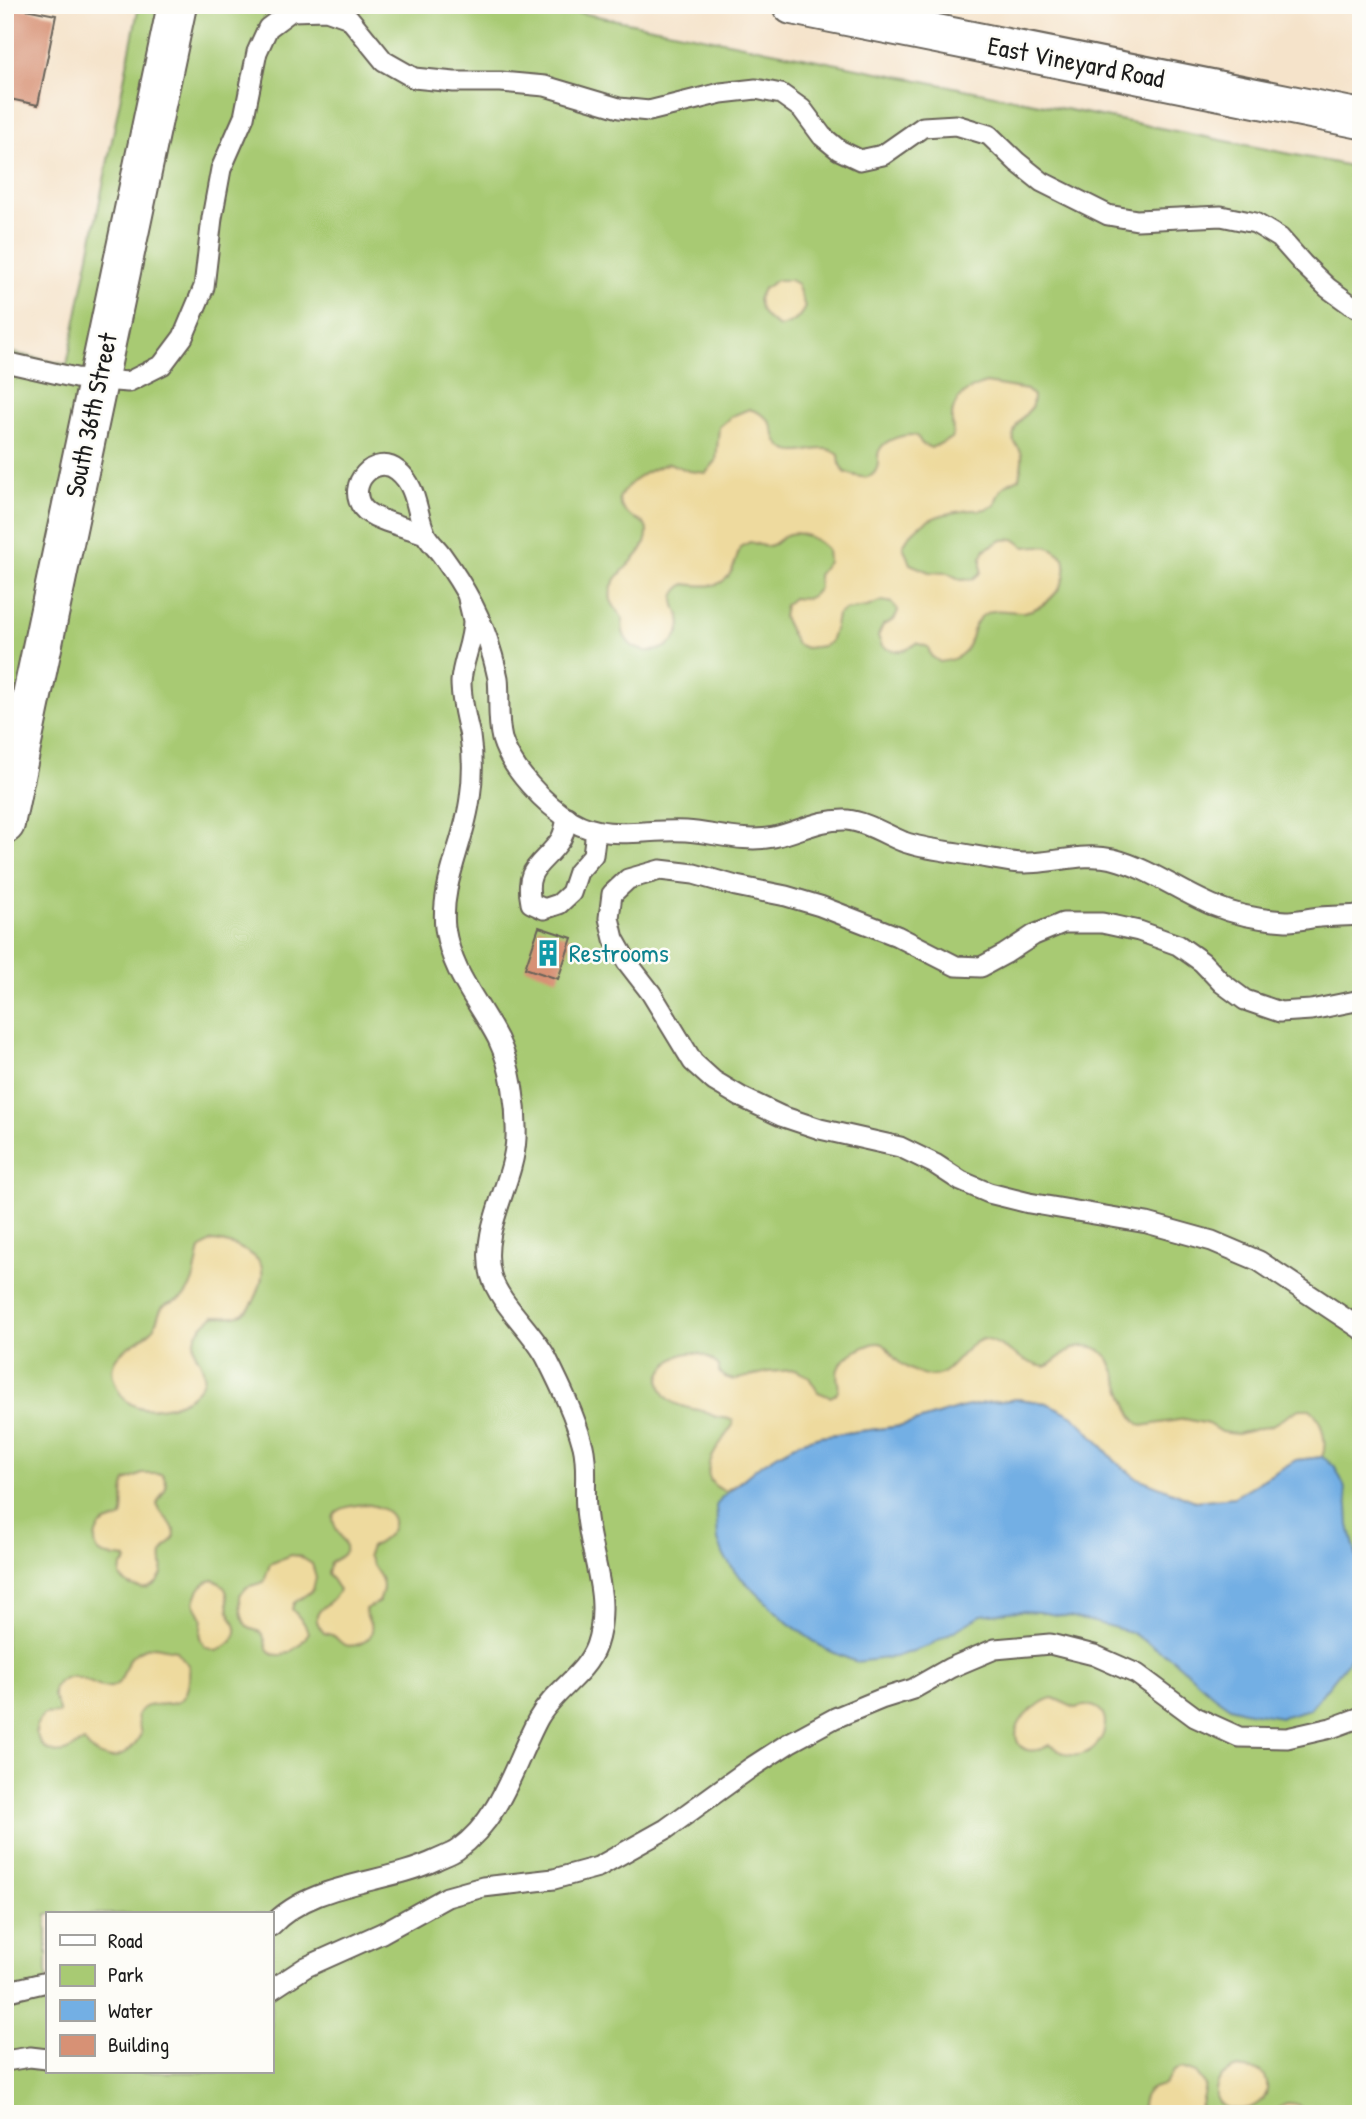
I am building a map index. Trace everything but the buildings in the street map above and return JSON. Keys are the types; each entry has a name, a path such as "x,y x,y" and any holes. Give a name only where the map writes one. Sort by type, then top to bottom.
{"street":[{"name":"South 36th Street","path":"5,824 177,5"},
{"name":"East Vineyard Road","path":"792,5 1361,119"}],"lane":[{"path":"5,362 99,381 128,382 162,365 183,337 204,287 221,169 244,117 257,52 268,28 291,11 326,10 349,18 384,61 414,78 545,86 619,108 649,111 721,93 756,89 781,94 802,109 822,136 839,150 860,160 883,155 923,127 956,125 989,135 1042,182 1108,215 1137,220 1221,216 1255,223 1280,238 1328,288 1361,309"},
{"path":"425,534 442,555 468,598 490,647 498,677 503,739 512,761 531,786 567,817 596,831 631,834 687,831 744,839 772,837 821,821 850,820 925,848 1017,863 1084,857 1111,859 1138,867 1175,888 1216,906 1252,916 1286,921 1361,915"},
{"path":"273,1924 303,1901 421,1866 457,1850 484,1823 507,1789 539,1717 555,1695 582,1671 595,1647 602,1614 601,1580 586,1511 584,1450 575,1421 545,1354 508,1305 492,1277 489,1248 516,1140 510,1074 500,1043 450,955 444,922 447,888 470,801 471,748 461,678 473,622 468,598"},
{"path":"567,817 562,837 535,867 528,888 531,903 544,909 559,904 570,893 579,872 593,855 596,831"},
{"path":"1361,1000 1311,1010 1280,1012 1245,1000 1178,945 1139,931 1102,923 1063,923 1034,935 981,967 956,967 897,936 820,906 694,874 660,870 628,878 612,894 609,918 614,939 693,1062 714,1082 781,1116 820,1129 900,1147 989,1194 1146,1223 1212,1241 1259,1261 1361,1329"},
{"path":"273,1989 306,1967 382,1933 446,1897 483,1887 554,1879 598,1867 666,1829 748,1769 789,1743 835,1718 913,1689 950,1668 995,1650 1050,1644 1094,1655 1137,1674 1195,1717 1238,1737 1287,1738 1331,1728 1361,1717"},
{"path":"5,1992 46,1982"},
{"path":"5,2061 30,2057 46,2059"}],"green space":[{"path":"139,5 541,5 1361,168 1361,2114 5,2114 5,351 67,365"}],"sand":[{"path":"777,280 790,280 797,284 805,307 795,320 780,327 765,316 758,299 763,289"},
{"path":"986,383 1027,390 1033,396 1032,407 1014,431 1014,441 1022,455 1019,478 1003,488 995,505 944,514 928,521 914,531 903,546 910,564 929,572 948,573 961,580 973,579 981,572 981,558 985,549 1002,540 1014,539 1025,547 1050,548 1064,558 1064,577 1056,593 1041,606 1023,612 999,611 985,614 978,620 962,654 940,662 931,656 928,647 917,643 900,651 882,646 878,636 883,625 894,620 898,611 892,603 882,601 867,607 845,610 837,615 830,642 823,646 806,648 796,644 783,617 785,605 793,598 808,598 819,588 818,575 828,562 827,549 808,536 797,533 786,535 770,546 750,542 740,547 733,569 723,581 708,586 685,584 678,590 674,602 681,625 673,642 664,648 644,651 627,641 623,631 623,619 611,600 611,591 619,575 640,552 647,534 644,524 625,512 619,498 634,480 669,463 689,471 706,473 716,461 719,427 732,416 749,409 760,413 771,423 777,440 785,449 798,452 826,449 839,455 844,472 871,476 878,466 879,451 890,440 912,435 931,448 952,438 954,406 967,391"},
{"path":"212,1241 239,1248 258,1260 262,1277 255,1299 242,1314 214,1316 199,1331 194,1346 204,1374 200,1387 190,1397 170,1406 137,1407 122,1396 116,1385 112,1368 115,1361 125,1349 151,1331 163,1307 186,1294 194,1278 200,1249"},
{"path":"983,1339 1028,1362 1045,1367 1074,1348 1093,1347 1103,1353 1111,1363 1127,1406 1142,1426 1185,1419 1208,1424 1221,1432 1237,1434 1272,1425 1299,1409 1310,1409 1318,1418 1323,1432 1324,1452 1322,1457 1296,1460 1234,1497 1195,1501 1135,1477 1115,1461 1086,1428 1047,1403 1018,1399 960,1408 902,1426 820,1436 800,1442 725,1491 709,1478 709,1469 716,1450 733,1421 673,1402 664,1393 660,1381 672,1360 693,1353 709,1358 719,1366 719,1372 734,1380 768,1372 795,1370 808,1376 818,1392 830,1397 839,1389 837,1373 842,1362 870,1345 883,1344 896,1360 905,1366 931,1376 944,1372 968,1348"},
{"path":"142,1474 162,1474 165,1479 166,1487 157,1504 173,1526 175,1536 162,1554 162,1573 157,1582 147,1588 135,1587 124,1581 120,1576 121,1567 127,1561 125,1558 101,1554 95,1541 101,1526 122,1517 126,1481"},
{"path":"365,1504 386,1511 393,1522 388,1534 371,1547 368,1555 383,1587 379,1602 365,1609 372,1628 371,1635 360,1644 351,1646 324,1633 317,1619 321,1609 339,1590 328,1573 330,1563 344,1553 345,1547 333,1518 346,1507"},
{"path":"291,1555 299,1556 312,1564 316,1577 313,1590 294,1603 292,1609 304,1623 308,1633 297,1647 279,1655 268,1650 260,1632 250,1628 244,1621 240,1595 247,1587 264,1582 270,1564"},
{"path":"213,1580 225,1589 236,1627 231,1642 216,1651 205,1647 200,1638 202,1618 194,1603 200,1588"},
{"path":"155,1646 175,1650 189,1665 188,1684 184,1696 177,1702 143,1708 137,1716 141,1734 129,1750 115,1758 107,1758 99,1755 84,1742 59,1753 43,1746 38,1739 36,1726 44,1714 59,1713 53,1693 58,1683 72,1677 99,1686 114,1686 119,1683 135,1654"},
{"path":"1053,1698 1075,1708 1090,1706 1100,1710 1105,1728 1101,1739 1093,1748 1083,1754 1069,1755 1049,1745 1038,1750 1029,1750 1018,1742 1018,1725 1024,1716"},
{"path":"1182,2068 1196,2073 1205,2085 1199,2114 1142,2114 1142,2102 1149,2090 1164,2085 1174,2071"},
{"path":"1237,2068 1259,2071 1265,2076 1267,2089 1263,2099 1255,2106 1234,2109 1224,2106 1218,2100 1216,2091 1220,2079"},
{"path":"1286,2103 1299,2105 1308,2114 1270,2114"}],"water":[{"path":"1018,1399 1047,1403 1072,1415 1115,1461 1135,1477 1195,1501 1234,1497 1296,1460 1322,1457 1334,1465 1344,1485 1349,1525 1361,1575 1361,1641 1310,1709 1281,1717 1230,1707 1173,1659 1130,1632 1090,1621 1039,1612 1018,1611 982,1615 928,1646 895,1657 856,1662 825,1649 788,1623 735,1572 724,1556 718,1540 716,1506 722,1497 759,1466 800,1442 820,1436 902,1426 960,1408"}],"place":[{"name":"Restrooms","path":"548,953"}]}
